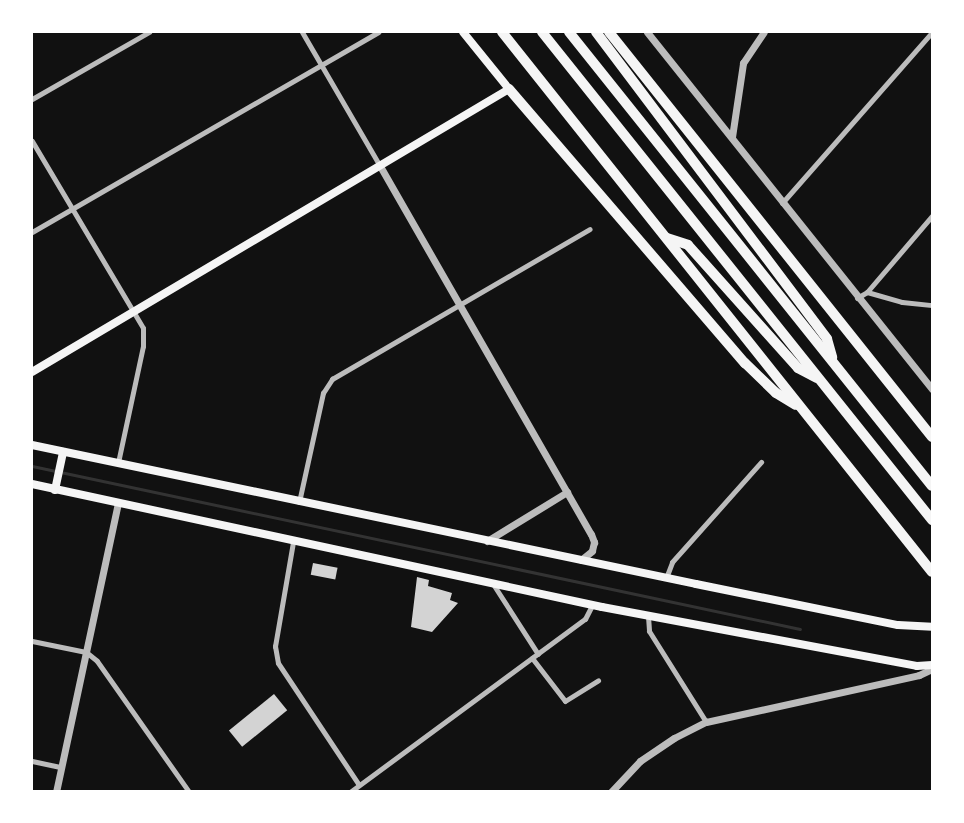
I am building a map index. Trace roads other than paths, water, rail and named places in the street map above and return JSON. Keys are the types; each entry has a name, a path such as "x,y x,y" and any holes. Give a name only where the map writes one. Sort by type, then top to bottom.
{"highway":[{"path":"502,32 933,572"},
{"path":"542,32 933,520"},
{"path":"569,32 933,486"},
{"path":"596,32 827,339 834,363"},
{"path":"609,32 933,437"},
{"path":"509,89 745,363 776,393 801,408"},
{"path":"666,237 688,244 798,368 820,380"}],"main road":[{"path":"32,372 509,89 463,32"},
{"path":"32,445 62,456 118,463 898,625 933,627"},
{"path":"56,486 62,456"},
{"path":"32,484 56,486 118,503 292,542 592,605 917,666 933,667"}],"street":[{"path":"32,99 149,32"},
{"path":"302,32 567,492 594,543 592,551 581,560"},
{"path":"32,232 378,32"},
{"path":"647,32 857,298 933,389"},
{"path":"732,137 743,63 764,32"},
{"path":"782,203 932,32"},
{"path":"32,141 143,328 143,346 118,463"},
{"path":"857,298 867,292 933,216"},
{"path":"299,502 320,403 327,386 339,374 590,229"},
{"path":"867,292 902,302 933,305"},
{"path":"666,578 672,562 761,462"},
{"path":"487,541 567,492"},
{"path":"56,792 118,503"},
{"path":"292,542 276,653 286,675 359,785"},
{"path":"493,584 538,654"},
{"path":"350,792 585,620 592,605"},
{"path":"648,616 649,631 706,723"},
{"path":"32,640 86,652 97,661 189,792"},
{"path":"532,658 565,702 598,680"},
{"path":"611,792 640,761 674,738 706,723 919,675 933,667"},
{"path":"32,761 61,767"}],"waterway":[{"path":"32,466 800,629"}]}
